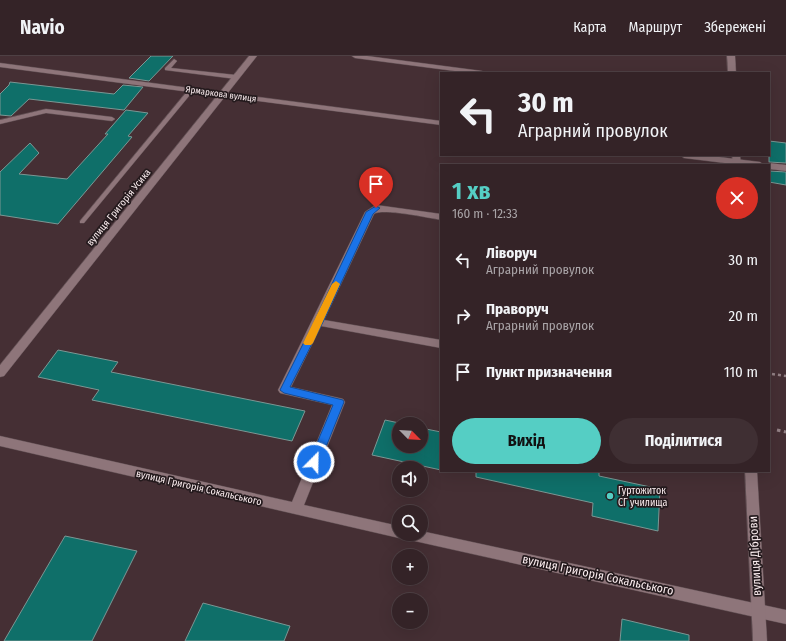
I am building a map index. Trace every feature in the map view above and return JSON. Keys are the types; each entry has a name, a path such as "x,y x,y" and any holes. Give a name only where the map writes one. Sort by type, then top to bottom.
{"street":[{"name":"вулиця Григорія Усика","path":"0,373 253,56"},
{"path":"731,56 732,72"},
{"name":"Ярмаркова вулиця","path":"2,64 440,123"},
{"path":"693,156 754,164"},
{"path":"770,166 786,168"},
{"path":"296,509 339,402 284,390 370,212 376,208 440,217"},
{"path":"318,322 440,344"},
{"name":"вулиця Григорія Сокальського","path":"0,441 392,530"},
{"name":"вулиця Діброви","path":"751,472 760,641"},
{"name":"вулиця Григорія Сокальського","path":"428,538 786,617"}],"lane":[{"path":"355,56 475,72"},
{"path":"174,61 167,69 236,77"},
{"path":"82,222 191,90"},
{"path":"0,121 46,111 112,120"}],"path":[{"path":"772,374 786,376"},
{"path":"777,430 786,432"}],"building":[{"path":"151,56 173,56 149,81 129,78"},
{"path":"10,82 114,94 123,85 143,87 124,110 29,99 11,116 0,115 0,94"},
{"path":"126,110 148,113 128,136 132,137 58,224 0,215 0,172 30,143 39,153 19,174 67,179 108,134 105,134"},
{"path":"770,141 786,143 786,163 769,162"},
{"path":"770,171 786,172 786,185 770,182"},
{"path":"58,350 118,362 111,372 305,411 292,441 92,400 99,390 38,377"},
{"path":"385,420 392,421 392,453 428,453 428,429 440,432 440,470 428,467 428,461 400,461 372,455"},
{"name":"Гуртожиток СГ училища","path":"476,472 599,472 599,476 660,489 658,531 592,516 593,503 476,477"},
{"path":"65,536 137,551 92,641 4,641"},
{"path":"203,603 290,626 284,641 185,641"},
{"path":"622,619 689,635 689,641 620,641"}],"slow traffic":[{"path":"308,343 336,284"}],"place":[{"name":"Гуртожиток СГ училища","path":"610,496"}],"route":[{"path":"314,462 339,402 284,390 370,212 376,208"}]}
